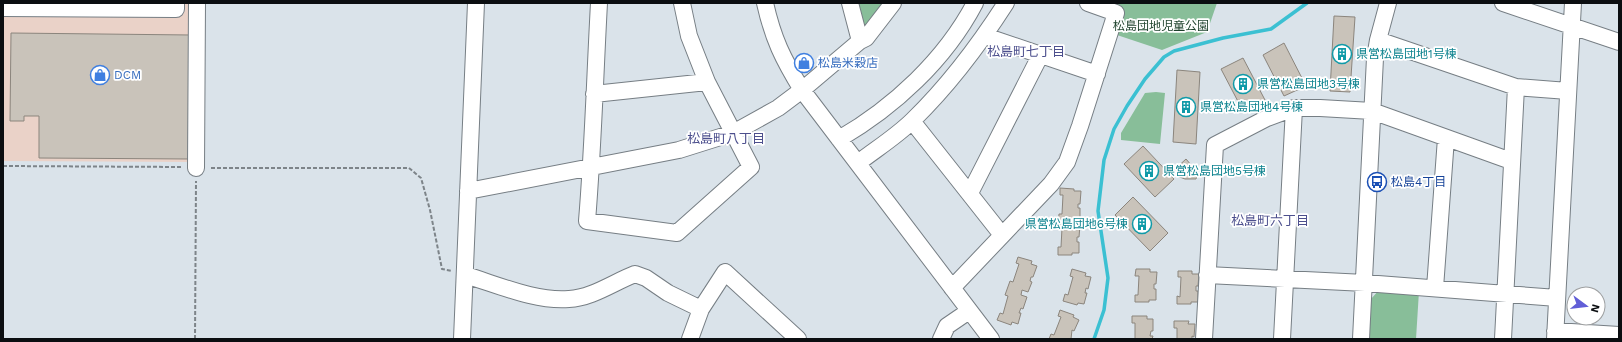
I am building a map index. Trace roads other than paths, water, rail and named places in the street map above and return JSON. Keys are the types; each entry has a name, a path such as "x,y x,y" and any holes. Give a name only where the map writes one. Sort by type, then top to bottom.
{"street":[{"path":"3,8 22,5 176,9 176,3"},
{"path":"196,168 197,3"},
{"path":"462,339 476,3"},
{"path":"599,3 594,94 594,132 587,222 677,233 751,167 708,82 689,36 682,3"},
{"path":"766,3 777,47 802,90 991,339"},
{"path":"850,3 860,41"},
{"path":"468,191 679,150 733,132 778,108 802,90 860,41 866,38 893,3"},
{"path":"839,139 861,126 899,98 938,57 966,20 975,3"},
{"path":"858,164 912,121 957,73 985,36 1006,3"},
{"path":"952,288 1051,184 1067,162 1116,13 1088,3"},
{"path":"1361,339 1375,58 1378,40 1388,3"},
{"path":"1503,3 1619,42"},
{"path":"1573,3 1555,335 1619,335"},
{"path":"985,36 1097,74"},
{"path":"1378,40 1516,87 1568,91"},
{"path":"970,193 1040,54"},
{"path":"938,57 957,73"},
{"path":"594,94 708,82"},
{"path":"1503,339 1516,87"},
{"path":"1204,339 1215,145 1267,118 1294,108 1320,108 1372,111 1511,161"},
{"path":"1282,339 1294,108"},
{"path":"912,121 1002,235"},
{"path":"1435,288 1446,138"},
{"path":"690,339 701,309 725,272 798,339"},
{"path":"465,274 525,293 552,299 570,300 590,294 635,274 646,278 668,293 701,309"},
{"path":"1207,276 1286,278 1557,298"},
{"path":"942,339 947,326 970,311"}],"waterway":[{"path":"1094,339 1104,310 1108,278 1098,211 1104,160 1114,129 1127,106 1145,79 1164,57 1174,51 1223,38 1271,29 1307,3"}],"place":[{"name":"県営松島団地1号棟","path":"1342,54"},
{"name":"松島米穀店","path":"804,63"},
{"name":"DCM","path":"100,75"},
{"name":"県営松島団地3号棟","path":"1243,84"},
{"name":"県営松島団地4号棟","path":"1186,107"},
{"name":"県営松島団地5号棟","path":"1149,171"},
{"name":"松島4丁目","path":"1377,182"},
{"name":"県営松島団地6号棟","path":"1142,224"}],"district":[{"name":"松島町七丁目","path":"1026,51"},
{"name":"松島町八丁目","path":"726,138"},
{"name":"松島町六丁目","path":"1270,220"}],"park label":[{"name":"松島団地児童公園","path":"1161,26"}]}
